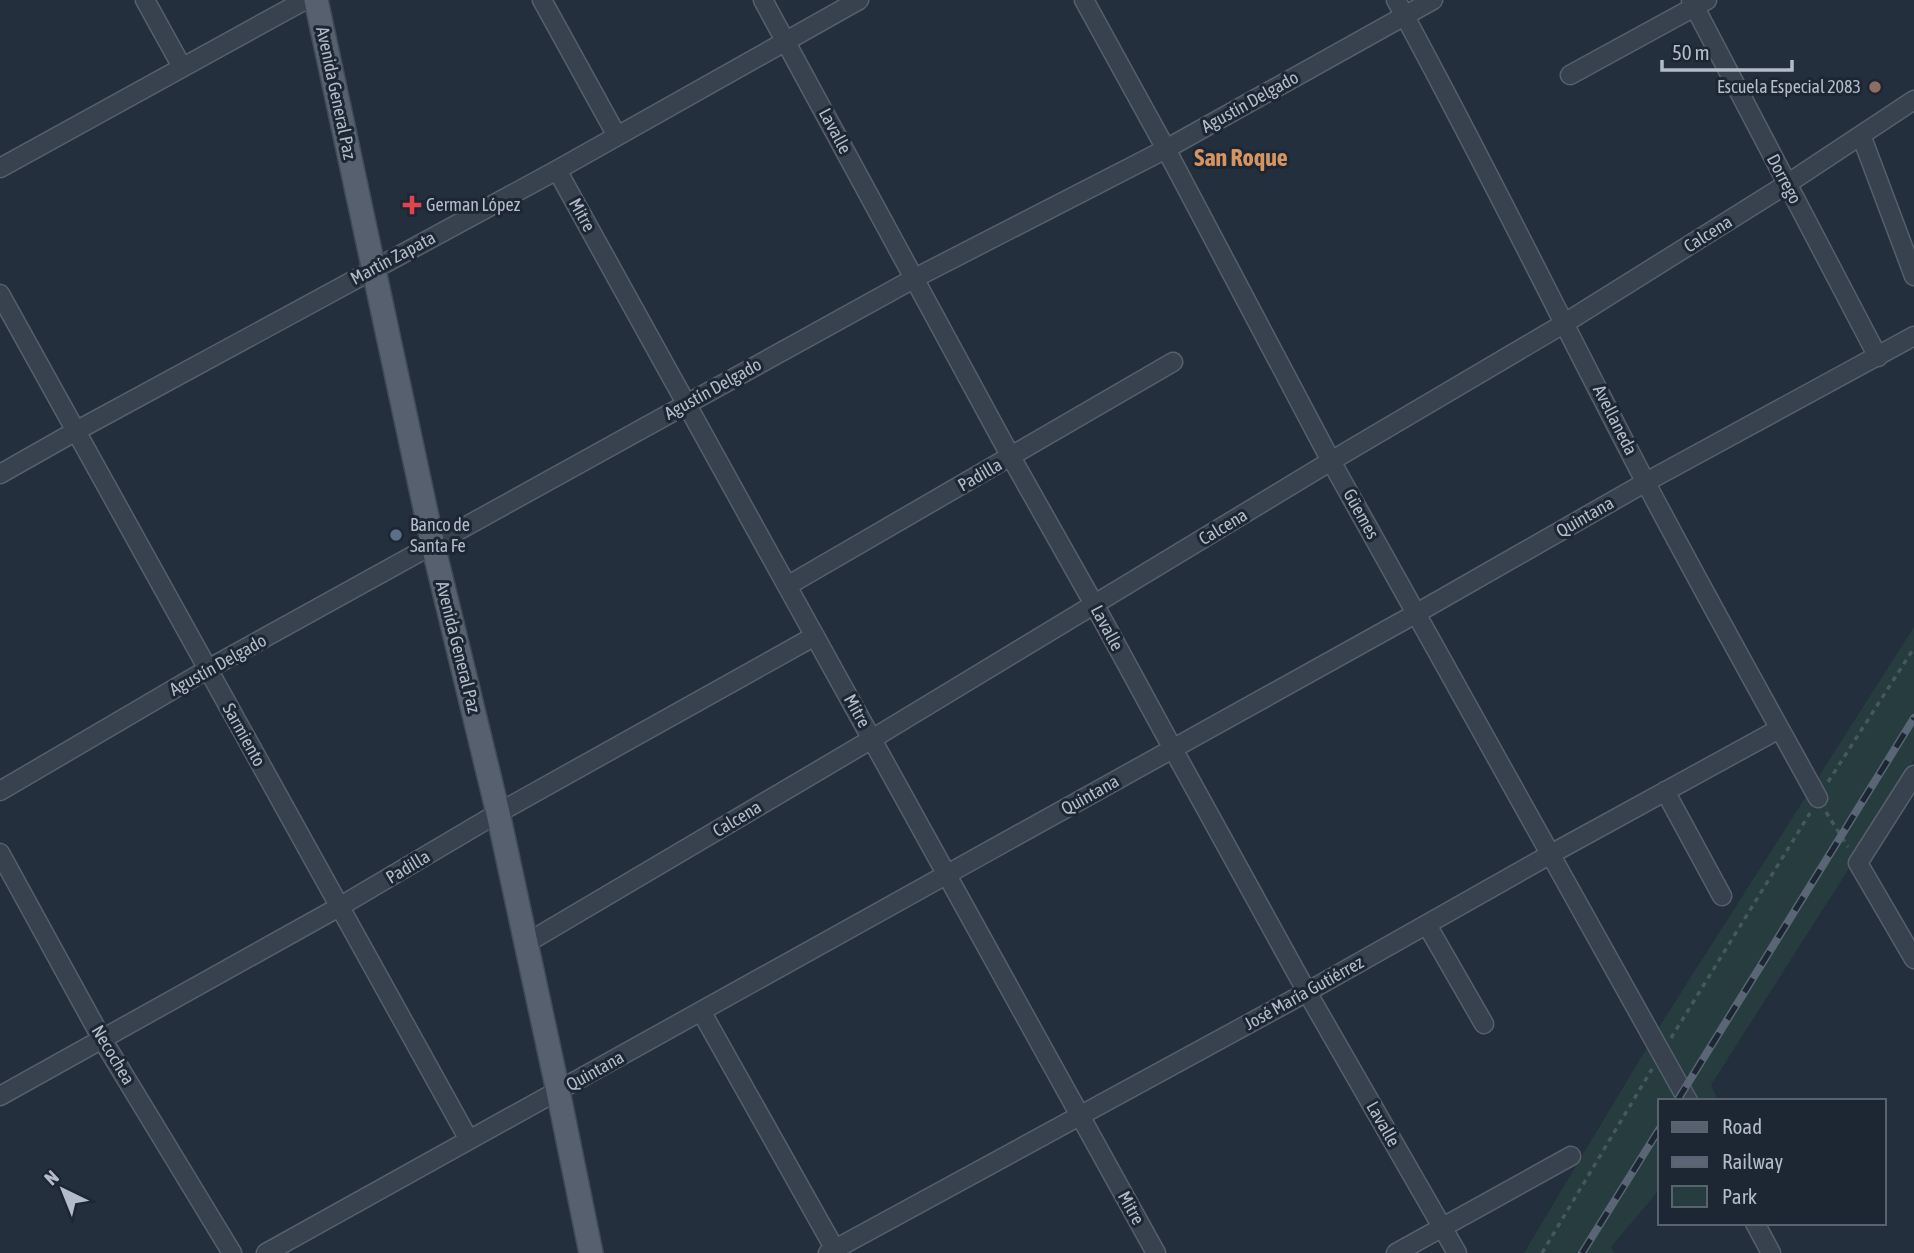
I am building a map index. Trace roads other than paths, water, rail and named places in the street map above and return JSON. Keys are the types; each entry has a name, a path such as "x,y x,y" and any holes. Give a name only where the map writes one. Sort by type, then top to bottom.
{"main road":[{"name":"Avenida General Paz","path":"316,0 433,545 498,813 591,1253"}],"street":[{"path":"145,0 182,67"},
{"path":"0,168 305,0"},
{"path":"542,0 617,136"},
{"name":"Lavalle","path":"764,0 1172,749 1457,1253"},
{"name":"Martín Zapata","path":"0,474 557,170 859,0"},
{"name":"Güemes","path":"1084,0 1331,461 1687,1099"},
{"name":"Agustín Delgado","path":"0,791 208,669 915,278 1166,149 1400,8 1433,0"},
{"path":"1570,75 1697,2"},
{"name":"Dorrego","path":"1697,2 1787,184 1878,357"},
{"name":"Avellaneda","path":"1400,8 1646,482 1818,798"},
{"name":"Calcena","path":"525,944 1565,323 1787,184 1914,100"},
{"path":"1861,135 1914,276"},
{"name":"Mitre","path":"557,170 1156,1253"},
{"name":"Sarmiento","path":"0,294 469,1140"},
{"name":"Quintana","path":"266,1253 1417,613 1646,482 1914,336"},
{"name":"Padilla","path":"788,586 1173,362"},
{"name":"Padilla","path":"0,1096 340,907 498,813 815,636"},
{"name":"José María Gutiérrez","path":"833,1252 1779,729"},
{"path":"1914,775 1858,863 1914,958"},
{"path":"1665,791 1722,896"},
{"name":"Necochea","path":"0,853 102,1039 232,1253"},
{"path":"1427,925 1484,1024"},
{"path":"701,1011 833,1252"},
{"path":"1396,1253 1571,1156"},
{"path":"1756,1225 1772,1253"}],"railway":[{"path":"1678,1099 1914,718"},
{"path":"1582,1253 1658,1131"}],"place":[{"name":"Escuela Especial 2083","path":"1875,87"},
{"name":"German López","path":"412,205"},
{"name":"Banco de Santa Fe","path":"396,535"}],"district":[{"name":"San Roque","path":"1241,158"}]}
